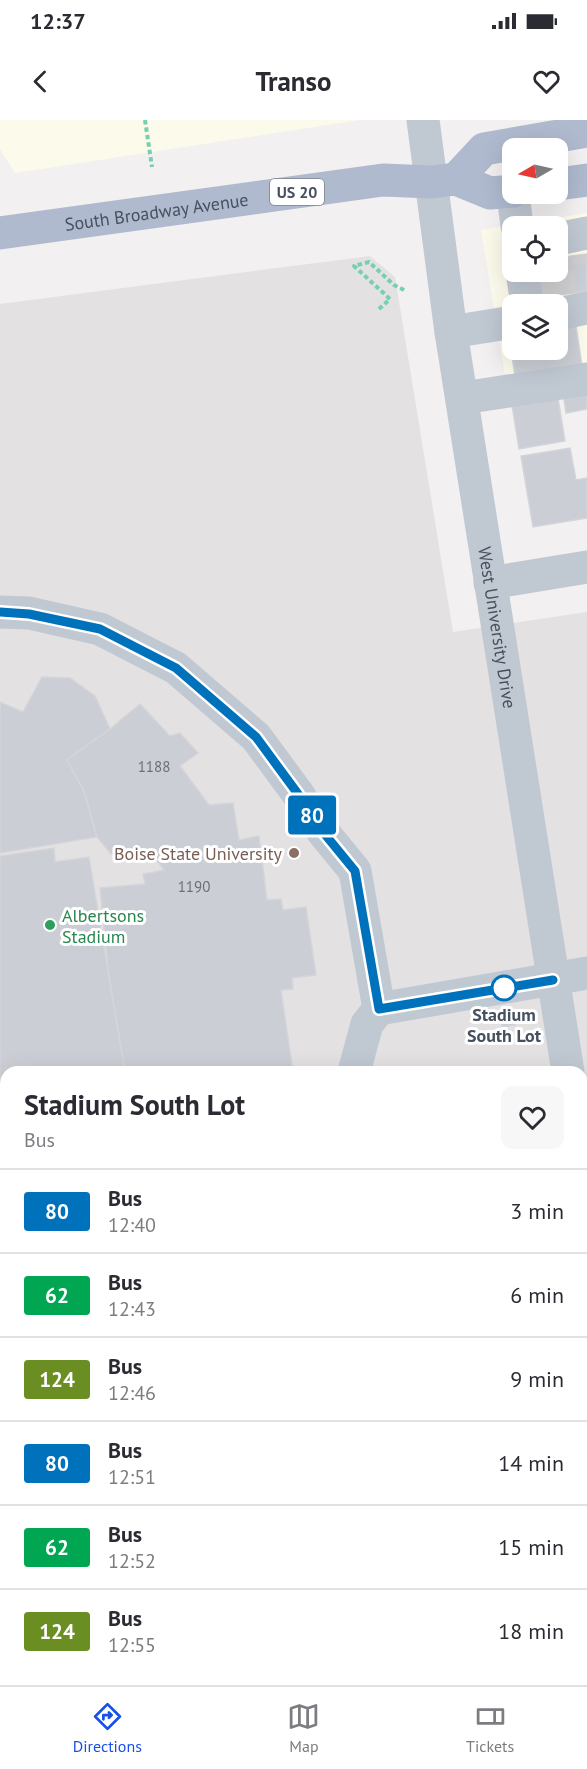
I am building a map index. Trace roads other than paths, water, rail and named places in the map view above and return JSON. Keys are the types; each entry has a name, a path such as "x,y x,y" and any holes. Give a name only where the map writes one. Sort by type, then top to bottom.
{"main road":[{"path":"444,180 484,149 587,130"},
{"name":"South Broadway Avenue","path":"0,233 383,180 444,180 490,193 502,192"},
{"path":"568,183 587,180"}],"street":[{"name":"West University Drive","path":"423,120 444,180 452,332 567,1066"},
{"path":"452,332 502,324"},
{"path":"463,398 587,379"},
{"path":"490,583 587,567"},
{"path":"0,612 29,614 100,629 176,668 256,737 323,832 355,871 379,1009"},
{"path":"356,1066 367,1024 379,1009 587,973"}],"tunnel":[{"path":"586,254 587,262"},
{"path":"558,282 560,294"}],"place":[{"name":"Boise State University","path":"294,853"},
{"name":"Albertsons Stadium","path":"50,925"},
{"name":"Stadium South Lot","path":"504,988"}]}
